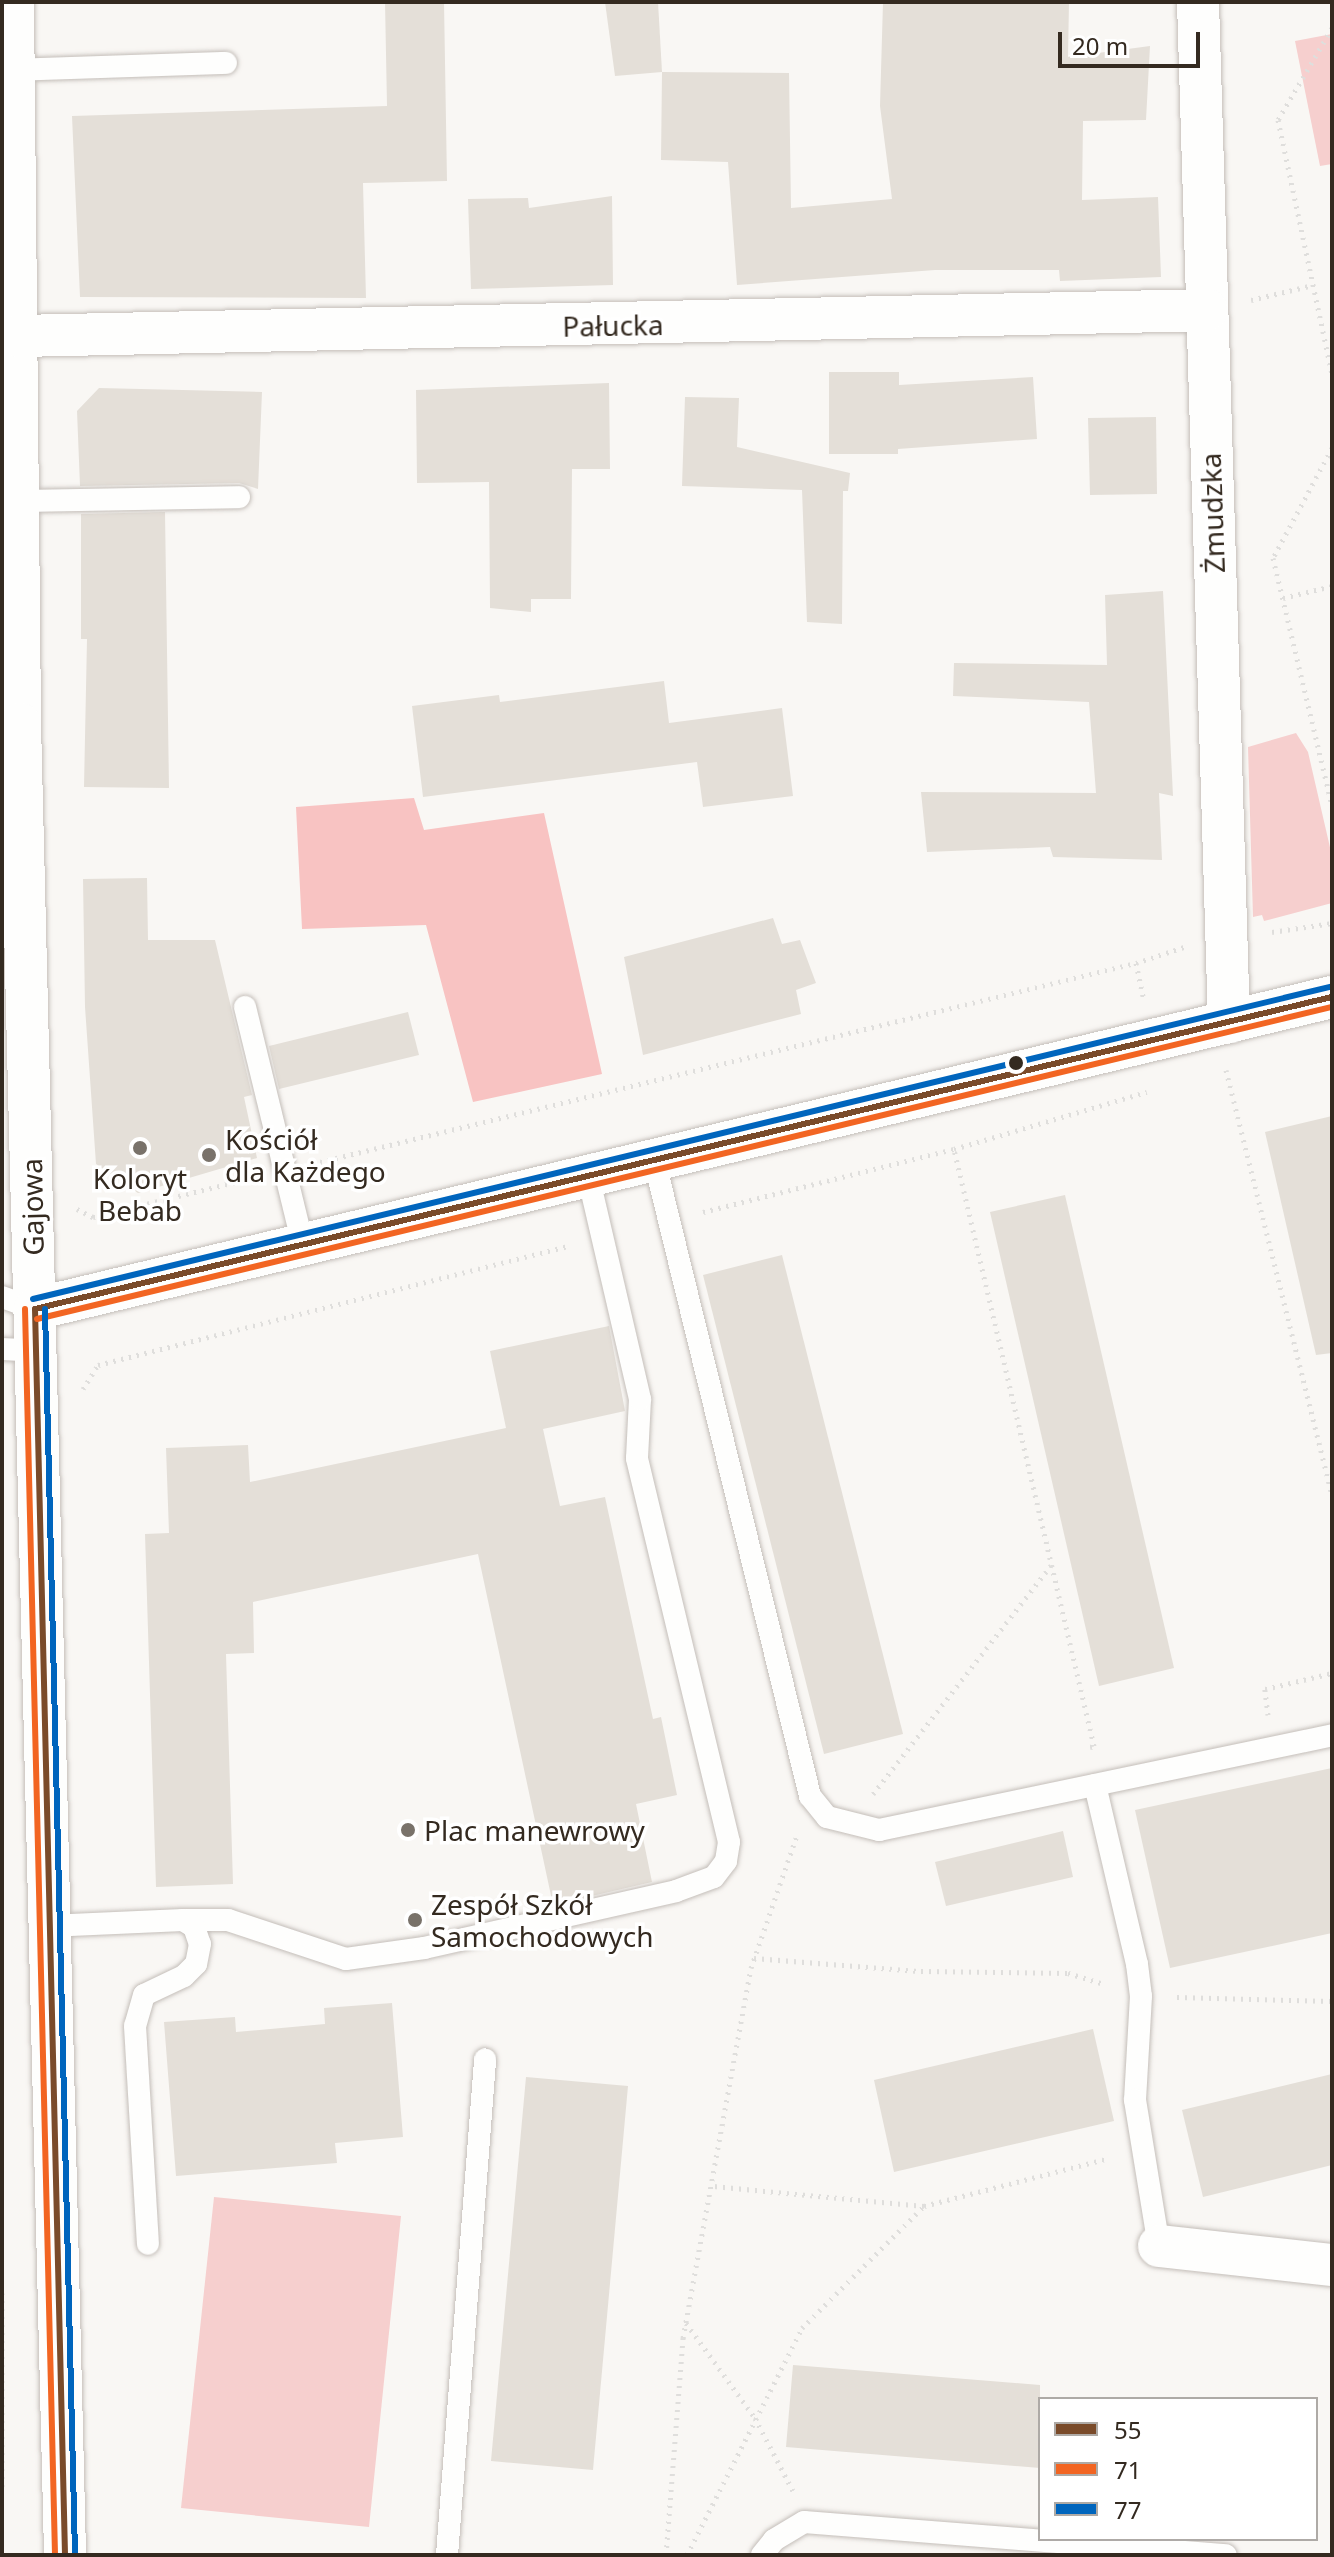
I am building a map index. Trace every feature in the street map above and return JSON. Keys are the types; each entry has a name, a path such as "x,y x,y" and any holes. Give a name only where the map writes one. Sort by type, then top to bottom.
{"street":[{"name":"Gajowa","path":"13,2 14,70 9,177 19,336 13,489 11,723 18,1303 48,1926 65,2555"},
{"name":"Żmudzka","path":"1198,2 1229,1023"},
{"name":"Pałucka","path":"19,336 1207,310"},
{"path":"18,1303 654,1159 1332,997"},
{"path":"1159,2246 1332,2265"}],"lane":[{"path":"14,70 226,63"},
{"path":"13,489 239,497"},
{"path":"245,1007 302,1240"},
{"path":"654,1159 810,1796 827,1817 879,1830 1332,1735"},
{"path":"48,1926 228,1920 346,1959 424,1948 676,1891 714,1877 726,1861 729,1842 637,1458 640,1399 587,1172"},
{"path":"1095,1785 1141,1996 1135,2100 1159,2246"},
{"path":"148,2244 135,2026 144,1995 184,1976 196,1964 200,1944 194,1927 183,1920"},
{"path":"447,2555 485,2059"},
{"path":"762,2555 774,2540 804,2522 1038,2540"},
{"path":"1047,2541 1226,2555"}],"path":[{"path":"1332,28 1278,120 1332,375"},
{"path":"1207,310 1313,285"},
{"path":"1332,448 1273,558 1332,805"},
{"path":"1283,598 1332,586"},
{"path":"1255,934 1332,923"},
{"path":"68,1205 93,1217 1136,963 1195,943"},
{"path":"1136,963 1143,997"},
{"path":"1214,1073 1227,1070 1332,1495"},
{"path":"669,1221 954,1149 1163,1087"},
{"path":"954,1149 1094,1746 1079,1750"},
{"path":"75,1401 98,1365 602,1238"},
{"path":"887,1791 873,1794 1051,1565"},
{"path":"1271,1748 1265,1689 1332,1673"},
{"path":"666,2555 686,2323 754,1958 810,1796"},
{"path":"754,1958 921,1971 1068,1973 1141,1996 1332,2001"},
{"path":"711,2186 924,2206 1143,2149"},
{"path":"687,2555 802,2328 924,2206"},
{"path":"2,2293 2,2490"},
{"path":"686,2323 755,2418 804,2522"}],"shaded area":[{"path":"1332,34 1332,164 1320,166 1295,41"},
{"path":"1296,733 1308,752 1332,856 1332,903 1264,921 1262,915 1253,917 1248,747"},
{"path":"414,798 424,830 544,813 602,1074 473,1102 426,925 302,929 296,807"},
{"path":"214,2197 401,2216 369,2527 181,2508"}],"building":[{"path":"385,2 444,2 447,181 363,183 366,298 80,297 72,116 387,106"},
{"path":"605,2 658,2 662,72 615,76"},
{"path":"883,2 1069,2 1068,57 1150,46 1146,120 1083,121 1082,200 1158,197 1161,277 1060,281 1059,270 935,270 737,285 728,162 661,160 662,72 789,73 791,208 892,199 880,106"},
{"path":"612,196 613,285 471,289 468,199 528,198 529,208"},
{"path":"829,372 899,372 899,385 1033,377 1037,439 898,449 898,454 829,454"},
{"path":"609,383 610,469 572,469 571,599 531,599 531,612 490,608 489,482 417,483 416,390"},
{"path":"99,388 262,392 258,489 239,483 80,486 77,411"},
{"path":"685,397 739,398 737,447 850,473 848,491 843,491 842,624 807,622 802,490 682,486"},
{"path":"1156,417 1157,494 1090,495 1088,418"},
{"path":"165,512 169,788 84,787 87,639 81,639 81,514"},
{"path":"1163,591 1173,796 1159,793 1162,860 1053,857 1050,847 927,852 921,792 1096,793 1089,702 953,696 954,663 1107,665 1105,595"},
{"path":"664,681 669,723 782,708 793,796 703,807 697,762 423,797 412,706 499,695 500,702"},
{"path":"147,878 148,940 215,940 252,1095 244,1097 257,1158 138,1193 96,1164 85,1007 83,879"},
{"path":"773,918 782,944 800,940 816,983 796,990 801,1014 643,1055 624,957"},
{"path":"408,1012 419,1055 279,1089 269,1046"},
{"path":"1332,1116 1332,1353 1316,1355 1265,1132"},
{"path":"1065,1195 1174,1668 1099,1686 990,1212"},
{"path":"782,1255 903,1734 824,1754 703,1275"},
{"path":"609,1326 625,1411 543,1429 560,1506 605,1497 653,1719 661,1717 677,1795 636,1804 652,1882 553,1905 478,1554 253,1602 254,1653 226,1654 233,1884 156,1887 145,1534 169,1533 166,1448 248,1445 250,1482 506,1428 490,1351"},
{"path":"1332,1768 1332,1933 1170,1968 1135,1810"},
{"path":"1063,1831 1073,1877 946,1906 935,1862"},
{"path":"392,2003 403,2137 335,2143 337,2163 176,2176 164,2022 235,2017 236,2032 325,2024 324,2008"},
{"path":"1093,2029 1114,2121 894,2172 874,2080"},
{"path":"1332,2074 1332,2165 1203,2197 1182,2110"},
{"path":"526,2077 628,2086 593,2470 491,2461"},
{"path":"793,2365 1040,2385 1038,2468 786,2447"}],"transit line":[{"name":"77","path":"33,1299 1330,987"},
{"name":"55","path":"35,1309 1332,997"},
{"name":"71","path":"37,1319 1332,1007"},
{"name":"71","path":"25,1309 55,2555"},
{"name":"55","path":"35,1309 65,2555"},
{"name":"77","path":"45,1309 75,2555"}],"place":[{"name":"Koloryt Bebab","path":"140,1148"},
{"name":"Kościół dla Każdego","path":"209,1155"},
{"name":"Plac manewrowy","path":"408,1830"},
{"name":"Zespół Szkół Samochodowych","path":"415,1920"}]}
